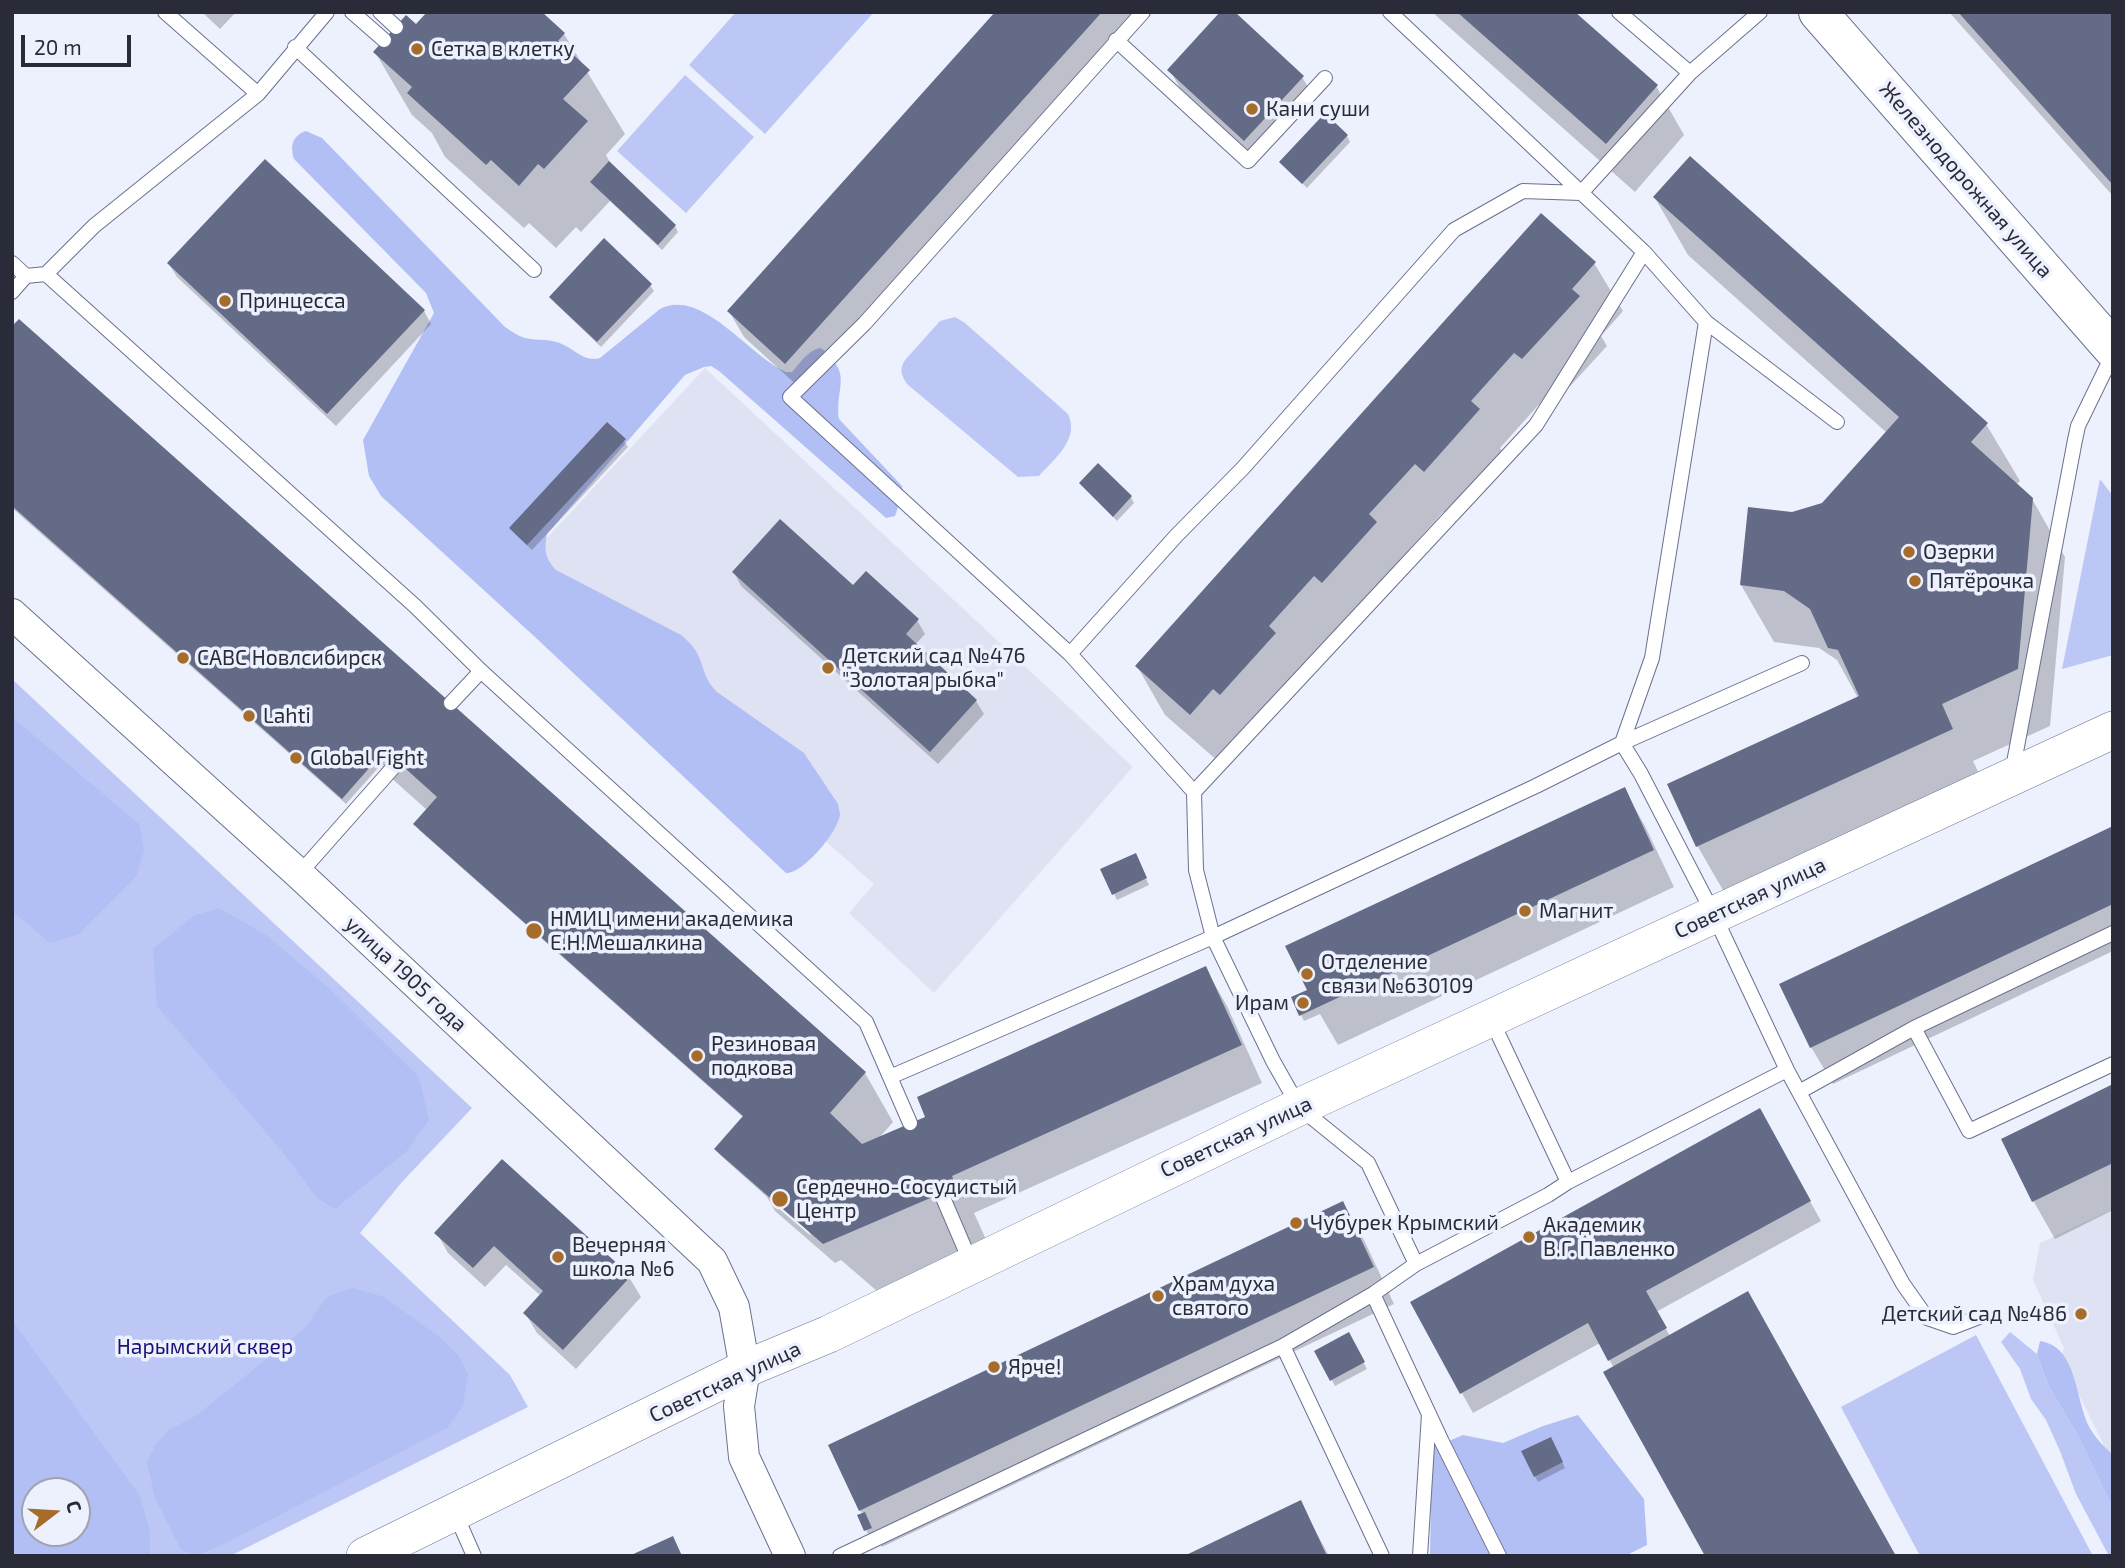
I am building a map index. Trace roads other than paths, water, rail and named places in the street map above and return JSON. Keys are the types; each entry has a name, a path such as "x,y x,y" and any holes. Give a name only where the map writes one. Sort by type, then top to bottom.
{"main road":[{"name":"Железнодорожная улица","path":"1818,12 2113,351"}],"street":[{"name":"улица 1905 года","path":"12,614 299,874 712,1261 734,1307 745,1369 739,1406 744,1457 790,1556"},
{"name":"Советская улица","path":"365,1556 745,1369 828,1334 1299,1107 2113,730"}],"lane":[{"path":"164,12 258,94"},
{"path":"12,292 26,276 46,274 94,226 258,94 327,12"},
{"path":"352,12 384,40"},
{"path":"380,12 396,27"},
{"path":"1143,12 865,323 790,397 1070,654 1194,792 1196,870 1213,937 1273,1061 1299,1107 1368,1163 1416,1264"},
{"path":"1390,12 1644,252 1706,322 1837,422"},
{"path":"1619,12 1690,74"},
{"path":"1070,654 1176,536 1243,468 1454,230 1523,191 1581,193 1690,74 1760,12"},
{"path":"1116,40 1248,160 1325,78"},
{"path":"295,47 534,270"},
{"path":"1194,792 1536,425 1644,252"},
{"path":"12,264 26,276"},
{"path":"46,274 415,606 481,671 866,1022 910,1123"},
{"path":"1622,743 1652,658 1706,322"},
{"path":"2012,776 2074,440 2113,351"},
{"path":"890,1077 1213,937 1622,743 1802,663"},
{"path":"451,703 481,671"},
{"path":"1622,743 1641,774 1714,915 1787,1070 1903,1284 1927,1318 1953,1327 1979,1317"},
{"path":"299,874 398,762"},
{"path":"1799,1092 1914,1028 2113,933"},
{"path":"1491,1019 1568,1182"},
{"path":"1914,1028 1969,1131 2113,1064"},
{"path":"840,1556 1283,1346 1373,1294 1416,1264 1568,1182 1787,1070"},
{"path":"941,1193 971,1263"},
{"path":"1373,1294 1499,1556"},
{"path":"1283,1346 1381,1556"},
{"path":"1420,1556 1429,1412"},
{"path":"455,1513 474,1556"}],"place":[{"name":"Сетка в клетку","path":"417,49"},
{"name":"Кани суши","path":"1252,109"},
{"name":"Принцесса","path":"225,301"},
{"name":"Озерки","path":"1909,552"},
{"name":"Пятёрочка","path":"1915,581"},
{"name":"САВС Новлсибирск","path":"183,658"},
{"name":"Детский сад №476 \"Золотая рыбка\"","path":"828,668"},
{"name":"Lahti","path":"249,716"},
{"name":"Global Fight","path":"296,758"},
{"name":"Магнит","path":"1525,911"},
{"name":"НМИЦ имени академика Е.Н.Мешалкина","path":"534,931"},
{"name":"Отделение связи №630109","path":"1307,974"},
{"name":"Ирам","path":"1303,1003"},
{"name":"Резиновая подкова","path":"697,1056"},
{"name":"Сердечно-Сосудистый Центр","path":"780,1199"},
{"name":"Чубурек Крымский","path":"1296,1223"},
{"name":"Академик В.Г. Павленко","path":"1529,1237"},
{"name":"Вечерняя школа №6","path":"558,1257"},
{"name":"Храм духа святого","path":"1158,1296"},
{"name":"Детский сад №486","path":"2081,1314"},
{"name":"Ярче!","path":"994,1367"}],"park label":[{"name":"Нарымский сквер","path":"205,1347"}]}
